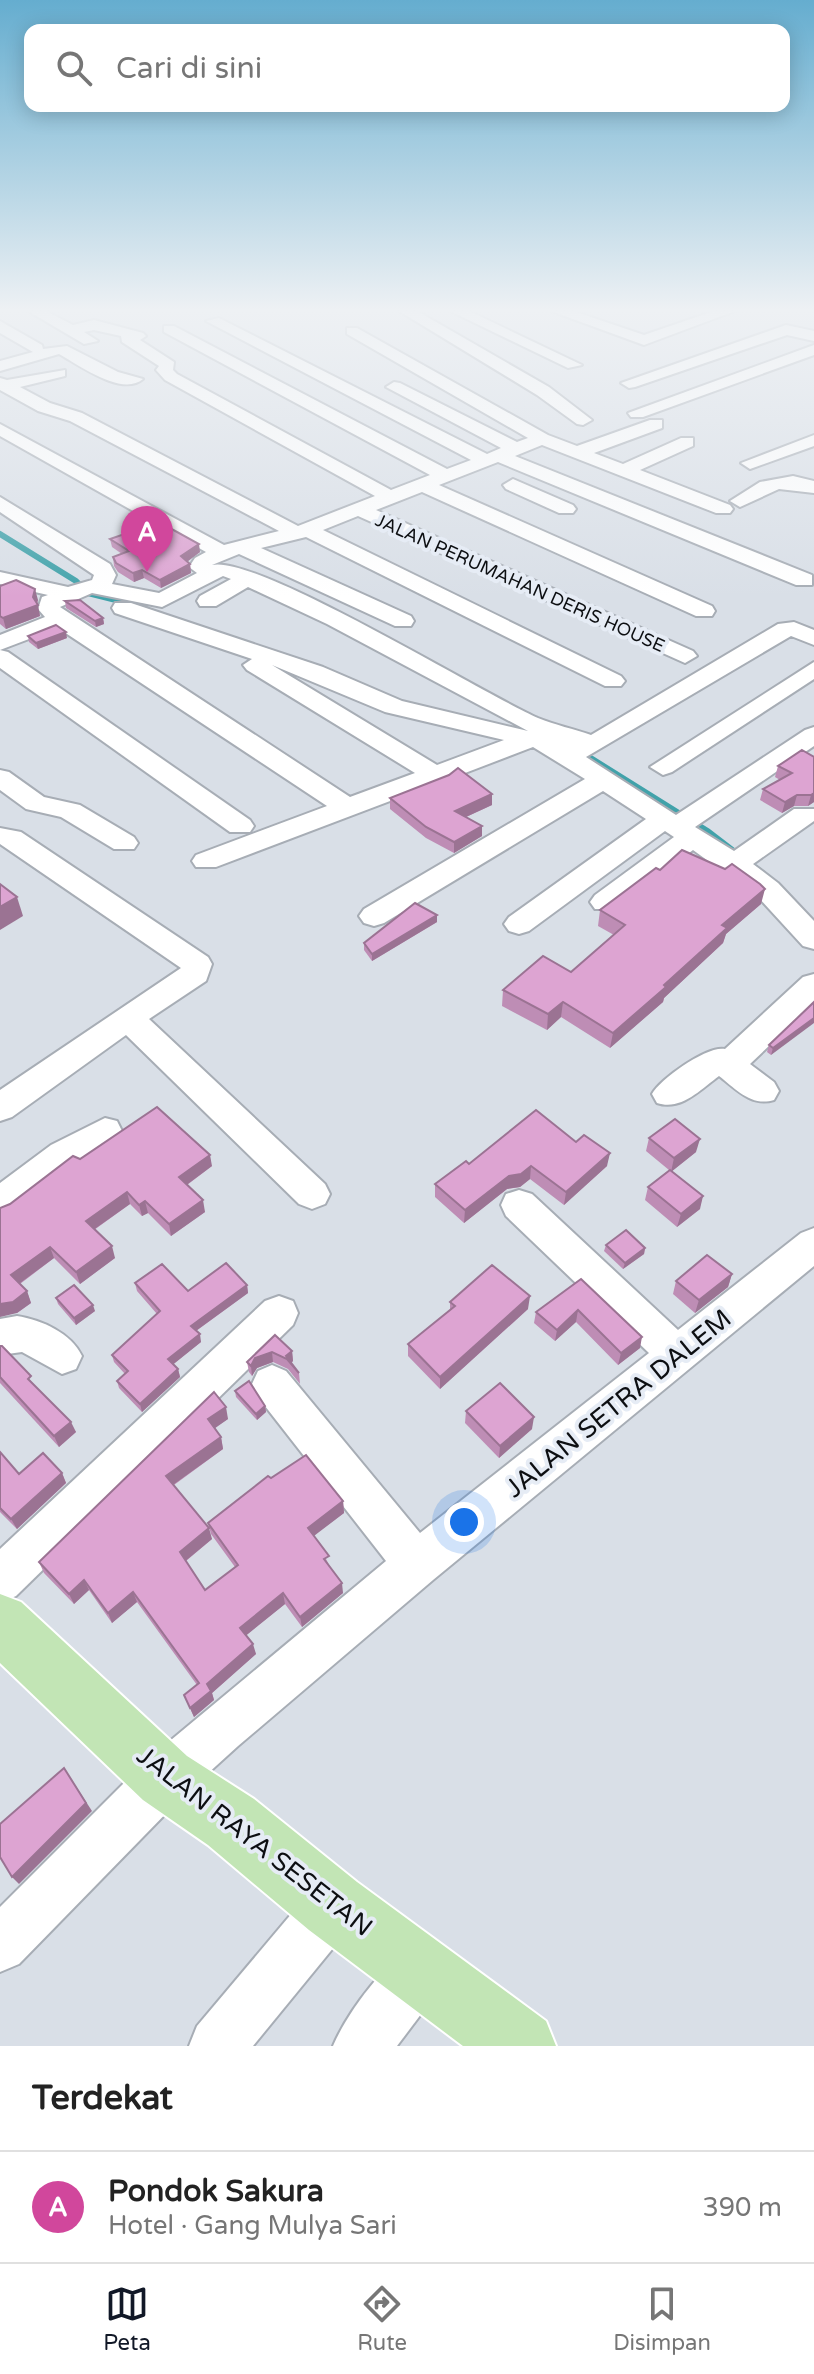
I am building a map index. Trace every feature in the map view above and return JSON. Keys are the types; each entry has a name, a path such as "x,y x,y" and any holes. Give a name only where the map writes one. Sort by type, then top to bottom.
{"main road":[{"name":"JALAN RAYA SESETAN","path":"0,1623 165,1778 231,1822 333,1906 421,1970 509,2042"}],"street":[{"path":"43,406 76,417 302,531 613,681"},
{"path":"226,406 388,496"},
{"path":"315,406 444,475"},
{"path":"387,406 492,458 804,580"},
{"path":"416,406 566,509"},
{"path":"485,406 542,439 732,505 771,482 783,480 814,487"},
{"path":"564,406 583,420"},
{"path":"637,413 653,406"},
{"path":"579,452 656,424"},
{"path":"0,429 221,552"},
{"path":"206,576 199,565 221,552 302,531 542,439"},
{"path":"750,463 814,440"},
{"path":"625,470 687,442"},
{"path":"421,484 704,611"},
{"path":"0,503 96,562 105,575 49,605 60,619 348,808"},
{"name":"JALAN PERUMAHAN DERIS HOUSE","path":"356,508 685,656"},
{"path":"244,548 403,621"},
{"path":"0,578 158,601 221,569 248,578 348,625 578,749 606,778 740,860 814,939"},
{"path":"208,601 248,578"},
{"path":"80,589 99,600 226,645 315,672 394,707 578,749 786,629 794,629 814,638"},
{"path":"0,643 60,619"},
{"path":"226,645 439,777"},
{"path":"0,657 240,826"},
{"path":"663,767 814,669"},
{"path":"519,924 681,824 814,735"},
{"path":"206,861 439,777 533,738"},
{"path":"0,778 35,803 70,811 124,843"},
{"path":"374,916 606,778"},
{"path":"740,860 804,815"},
{"path":"605,902 681,824"},
{"path":"0,836 11,838 197,964 195,973 0,1108"},
{"path":"729,1064 814,985"},
{"path":"128,1018 312,1194"},
{"path":"669,1094 712,1061 729,1064 762,1091"},
{"path":"0,1203 63,1155 105,1131"},
{"path":"519,1205 678,1355"},
{"name":"JALAN SETRA DALEM","path":"0,1945 165,1778 417,1564 814,1244"},
{"path":"0,1580 279,1313"},
{"path":"0,1337 11,1332 28,1334 62,1356"},
{"path":"272,1384 417,1564"},
{"path":"217,2046 333,1906"},
{"path":"361,2046 421,1970"}],"building":[{"path":"159,522 199,544 181,556 190,564 160,580 142,570 133,573 116,563 113,557 129,551 110,539"},
{"path":"16,580 35,589 33,597 38,605 3,618 0,616 0,586"},
{"path":"80,600 103,618 95,621 65,601"},
{"path":"56,625 66,632 36,643 28,636"},
{"path":"802,750 814,757 814,793 797,795 785,802 763,789 792,773 778,766"},
{"path":"458,768 492,794 455,811 482,826 454,842 426,827 390,798 449,775"},
{"path":"682,850 725,869 732,864 765,889 722,925 727,928 613,1033 563,1002 548,1014 503,990 543,956 571,972 625,925 600,910 656,868 660,870"},
{"path":"0,884 17,897 0,907"},
{"path":"415,903 437,915 372,954 364,943"},
{"path":"814,1002 814,1018 773,1048 769,1045"},
{"path":"157,1107 210,1155 179,1177 203,1200 169,1224 145,1201 139,1205 127,1192 86,1221 112,1246 76,1272 50,1247 11,1275 27,1291 13,1302 0,1304 0,1208 10,1204 73,1156 80,1159"},
{"path":"536,1110 576,1142 584,1135 610,1153 566,1192 531,1166 521,1174 509,1176 465,1210 435,1184 466,1161 469,1164"},
{"path":"675,1119 700,1139 674,1158 649,1138"},
{"path":"670,1170 703,1196 681,1214 648,1187"},
{"path":"626,1230 645,1248 625,1263 606,1245"},
{"path":"707,1255 732,1274 699,1300 676,1281"},
{"path":"226,1263 247,1285 191,1326 200,1334 168,1359 178,1369 140,1404 117,1381 128,1371 112,1355 160,1311 135,1283 162,1264 188,1291"},
{"path":"492,1265 530,1296 440,1377 408,1344 455,1306 450,1302"},
{"path":"581,1279 642,1337 621,1353 578,1310 557,1330 536,1312"},
{"path":"74,1285 93,1305 74,1318 56,1298"},
{"path":"275,1335 292,1351 286,1356 299,1373 287,1359 272,1352 255,1358 251,1366 247,1362"},
{"path":"0,1346 71,1422 54,1436 0,1377"},
{"path":"249,1381 265,1406 256,1414 235,1391"},
{"path":"500,1383 534,1417 500,1446 466,1411"},
{"path":"214,1392 226,1407 208,1419 221,1437 166,1476 209,1528 180,1552 205,1590 238,1565 208,1523 268,1476 271,1478 306,1455 343,1501 308,1528 329,1556 324,1559 342,1583 300,1617 283,1593 240,1628 253,1644 207,1684 211,1691 190,1708 184,1695 199,1683 133,1592 108,1613 84,1580 69,1594 39,1562"},
{"path":"0,1452 19,1474 43,1453 62,1473 11,1519 0,1508"},
{"path":"64,1768 86,1803 12,1877 0,1857 0,1824"}],"waterway":[{"path":"0,534 76,581 88,593 136,605"},
{"path":"580,752 708,832 768,878"}],"place":[{"name":"Pondok Sakura","path":"147,572"}]}
